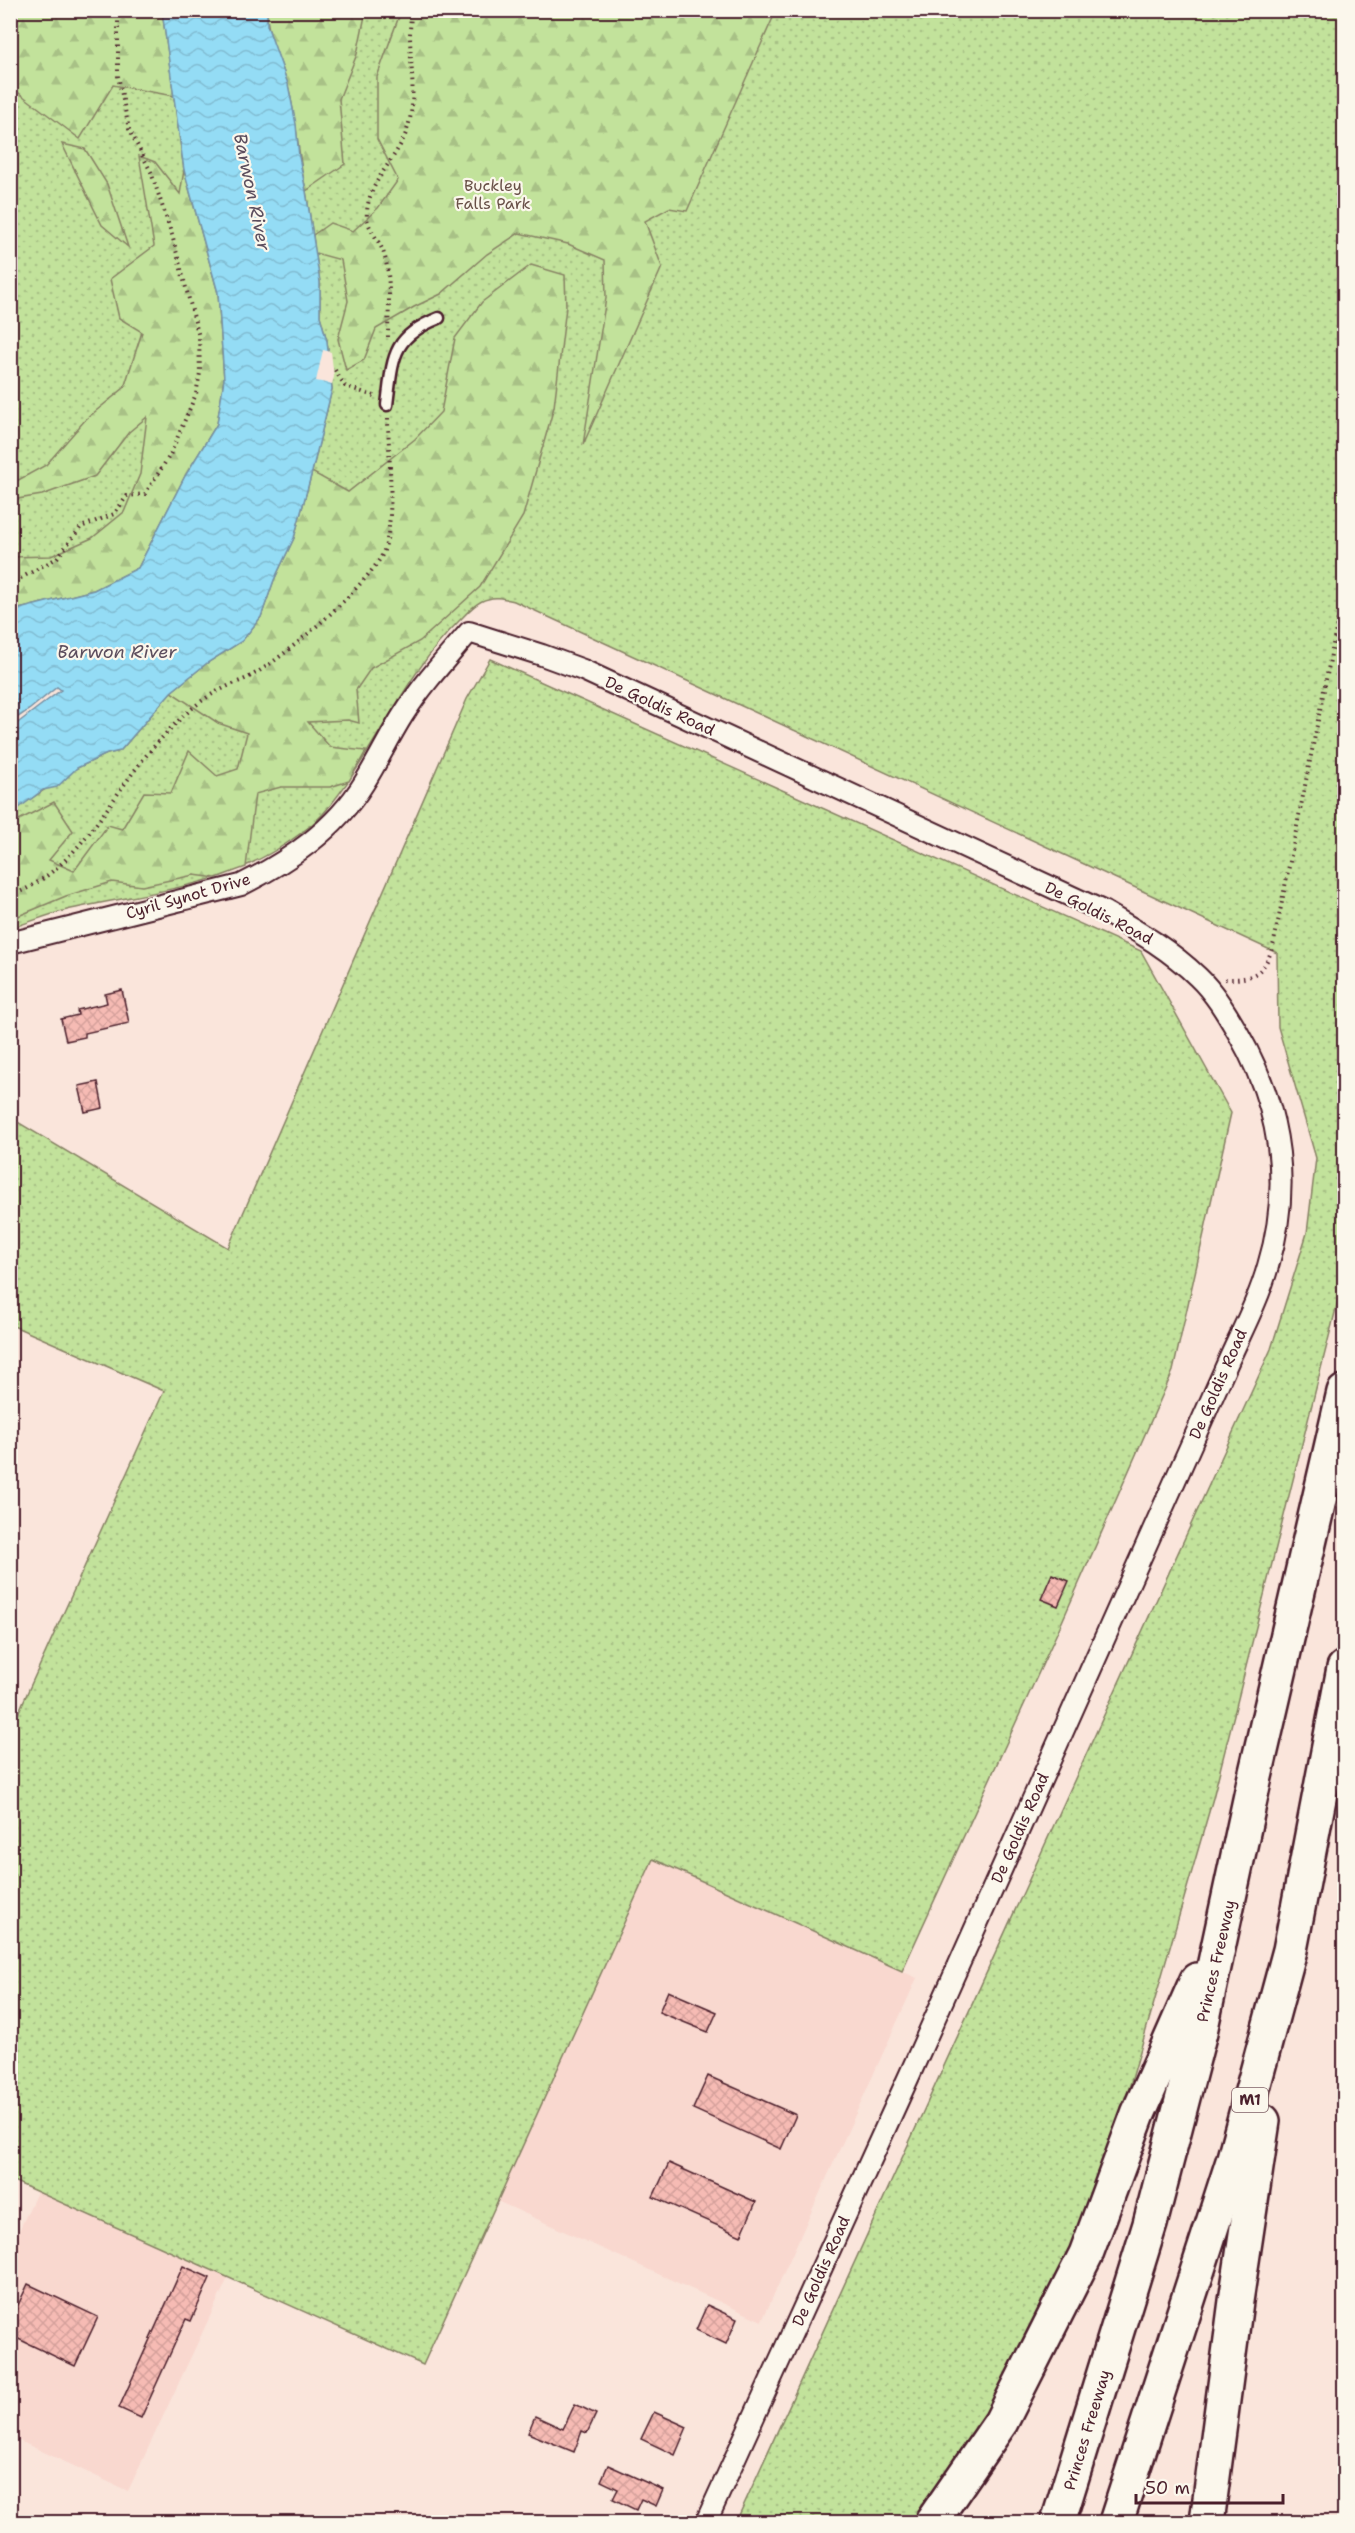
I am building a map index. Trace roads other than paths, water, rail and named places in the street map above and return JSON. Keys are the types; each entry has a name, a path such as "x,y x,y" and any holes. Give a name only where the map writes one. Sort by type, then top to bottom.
{"highway":[{"name":"Princes Freeway","path":"1058,2523 1150,2224 1200,2032 1256,1770 1344,1392"},
{"name":"M1","path":"1116,2523 1234,2158 1290,1950 1344,1668"},
{"path":"932,2523 1000,2422 1086,2254 1138,2114 1228,1909"},
{"path":"1207,2523 1236,2301 1290,1950"}],"street":[{"name":"Cyril Synot Drive","path":"10,943 231,888 274,868 309,844 336,820 363,786 423,686 469,632"},
{"name":"De Goldis Road","path":"469,632 583,670 1105,912 1160,944 1200,979 1229,1018 1253,1060 1270,1103 1279,1153 1281,1205 1268,1266 920,2052 706,2523"}],"lane":[{"path":"387,405 397,347 419,326 439,318"}],"water":[{"name":"Barwon River","path":"162,11 267,11 267,25 288,84 296,124 299,157 320,282 320,316 327,341 332,389 294,538 274,580 261,617 242,641 207,663 171,692 120,751 107,754 77,768 57,787 43,790 11,814 11,728 61,690 57,687 11,722 11,611 94,590 138,568 185,476 217,424 224,379 218,293 184,170"}],"park label":[{"name":"Buckley Falls Park","path":"493,194"}]}
